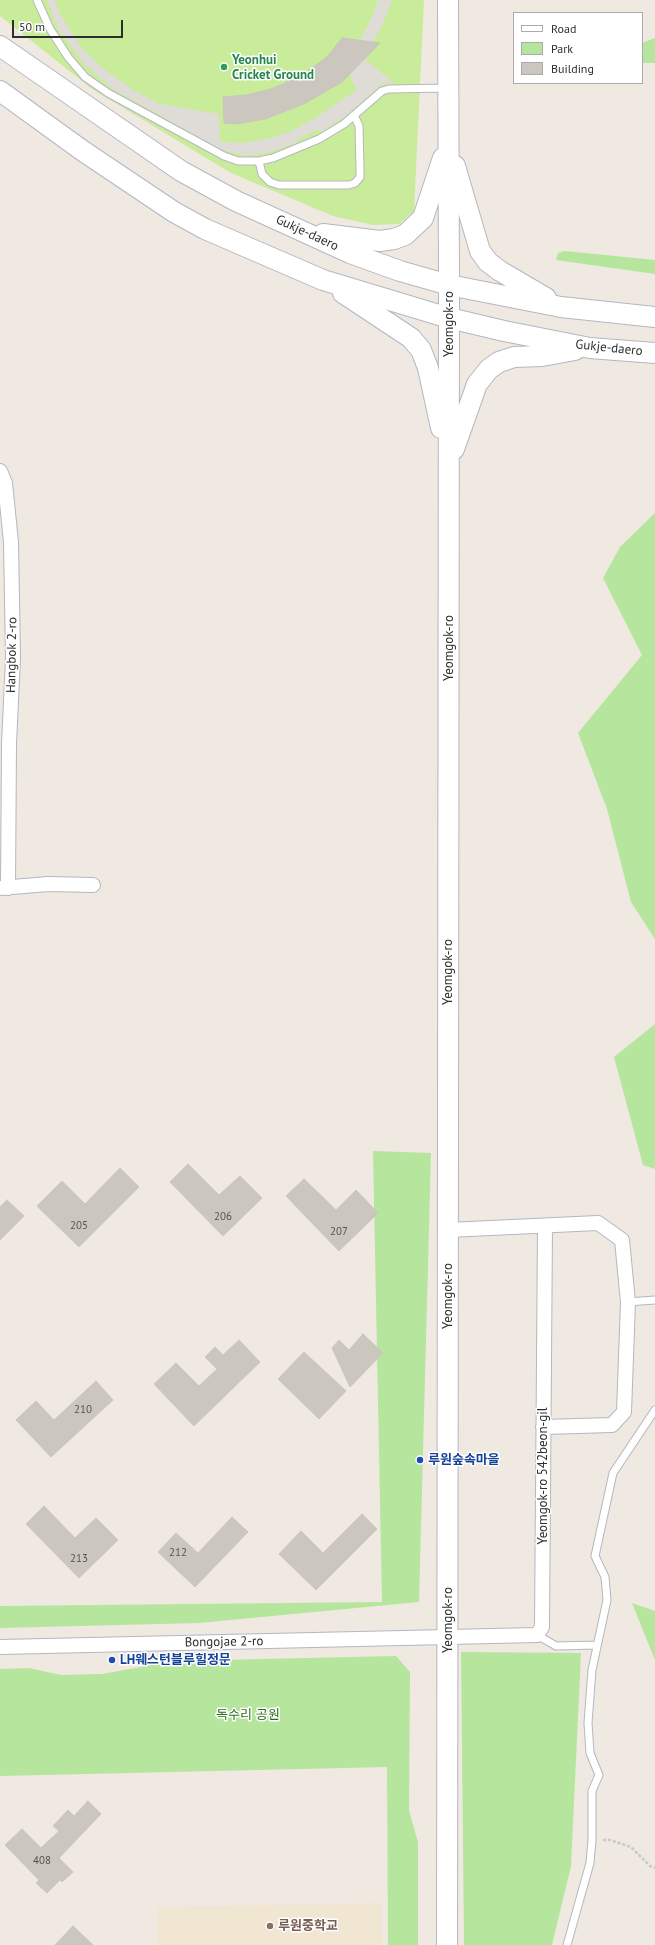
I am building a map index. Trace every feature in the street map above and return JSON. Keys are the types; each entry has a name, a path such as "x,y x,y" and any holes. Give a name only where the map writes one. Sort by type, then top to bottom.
{"main road":[{"name":"Yeomgok-ro","path":"447,1945 450,285 448,0"},
{"name":"Gukje-daero","path":"0,46 181,171 236,201 374,262 450,285 561,307 655,317"},
{"name":"Gukje-daero","path":"0,90 83,151 174,212 205,229 323,280 449,318 590,348 655,353"},
{"path":"306,232 380,241 406,235 423,218 448,140"},
{"path":"448,140 480,251 488,262 500,271 561,307"},
{"path":"323,280 411,338 421,350 428,368 449,462"},
{"path":"449,462 477,384 488,369 499,362 514,357 542,356 590,348"}],"street":[{"name":"Hangbok 2-ro","path":"0,471 5,483 11,542 13,658 4,888"},
{"path":"4,888 48,884 93,885"},
{"path":"448,1230 545,1227 598,1223 622,1240 628,1302 624,1412 612,1425 543,1426"},
{"name":"Yeomgok-ro 542beon-gil","path":"537,1635 542,1627 545,1227"},
{"path":"448,1637 537,1635"},
{"name":"Bongojae 2-ro","path":"0,1647 448,1637"}],"lane":[{"path":"37,0 50,29 68,57 85,77 108,93 224,156 238,161 259,161 274,158 319,139 344,124 382,91 389,89 448,88"},
{"path":"259,161 262,174 270,182 279,185 355,183 360,177 360,163 359,126 354,115"},
{"path":"628,1302 655,1300"},
{"path":"567,1945 590,1863 592,1840 592,1791 599,1775 590,1753 588,1723 592,1670 607,1600 605,1577 595,1556 614,1473 655,1410"},
{"path":"537,1635 556,1646 597,1645"}],"path":[{"path":"592,1840 610,1840 631,1847 650,1866 655,1868"}],"shaded area":[{"path":"47,0 55,0 60,14 83,50 109,73 136,92 160,104 219,114 220,142 242,143 268,139 291,131 312,120 357,90 343,61 360,41 378,0 392,0 382,26 363,58 395,84 383,83 348,114 323,131 317,130 297,139 296,143 270,152 246,156 220,149 113,89 85,65 58,29"},
{"name":"루원중학교","path":"382,1903 382,1945 157,1945 158,1907"}],"green space":[{"path":"0,0 424,0 414,211 399,224 373,225 333,216 231,173 92,89 0,16"},
{"path":"655,38 655,63 643,63 643,43"},
{"path":"565,251 655,260 655,274 556,260 558,253"},
{"path":"655,513 655,939 631,902 607,809 578,733 642,655 603,578 620,547"},
{"path":"655,1024 655,1169 643,1165 614,1057"},
{"path":"373,1151 431,1153 419,1602 199,1623 0,1628 0,1606 382,1602"},
{"path":"632,1603 655,1611 655,1660"},
{"path":"461,1652 581,1653 571,1866 552,1945 464,1945"},
{"name":"독수리 공원","path":"396,1656 410,1672 409,1811 418,1842 418,1945 388,1945 387,1767 0,1776 0,1669 29,1668 61,1675 102,1674 174,1661"}],"building":[{"path":"342,38 380,43 342,82 304,104 265,119 237,124 224,123 223,97 247,95 274,88 305,73 327,57"},
{"path":"188,1164 219,1195 240,1176 262,1198 223,1236 170,1182"},
{"path":"120,1168 139,1187 79,1247 37,1206 62,1181 85,1204"},
{"path":"304,1179 336,1210 356,1190 378,1213 339,1251 286,1196"},
{"path":"7,1200 24,1216 0,1240 0,1207"},
{"path":"363,1334 383,1353 350,1387 332,1348 339,1340 349,1350"},
{"path":"239,1340 260,1362 194,1426 154,1384 176,1363 199,1386 217,1369 205,1357 215,1347 223,1355"},
{"path":"304,1352 346,1391 319,1419 278,1379"},
{"path":"96,1381 113,1400 51,1457 16,1420 36,1401 54,1420"},
{"path":"44,1506 75,1538 96,1518 118,1540 79,1578 26,1524"},
{"path":"362,1514 377,1529 316,1590 279,1554 301,1531 323,1553"},
{"path":"232,1517 248,1532 195,1587 158,1552 176,1533 198,1553"},
{"path":"88,1801 101,1814 59,1858 73,1872 62,1882 60,1880 47,1893 36,1883 39,1880 5,1845 22,1829 41,1848 59,1831 53,1826 68,1810 74,1816"},
{"path":"73,1926 93,1945 55,1945"}],"place":[{"name":"Yeonhui Cricket Ground","path":"224,67"},
{"name":"루원숲속마을","path":"420,1460"},
{"name":"LH웨스턴블루힐정문","path":"112,1660"},
{"name":"루원중학교","path":"270,1926"}]}
